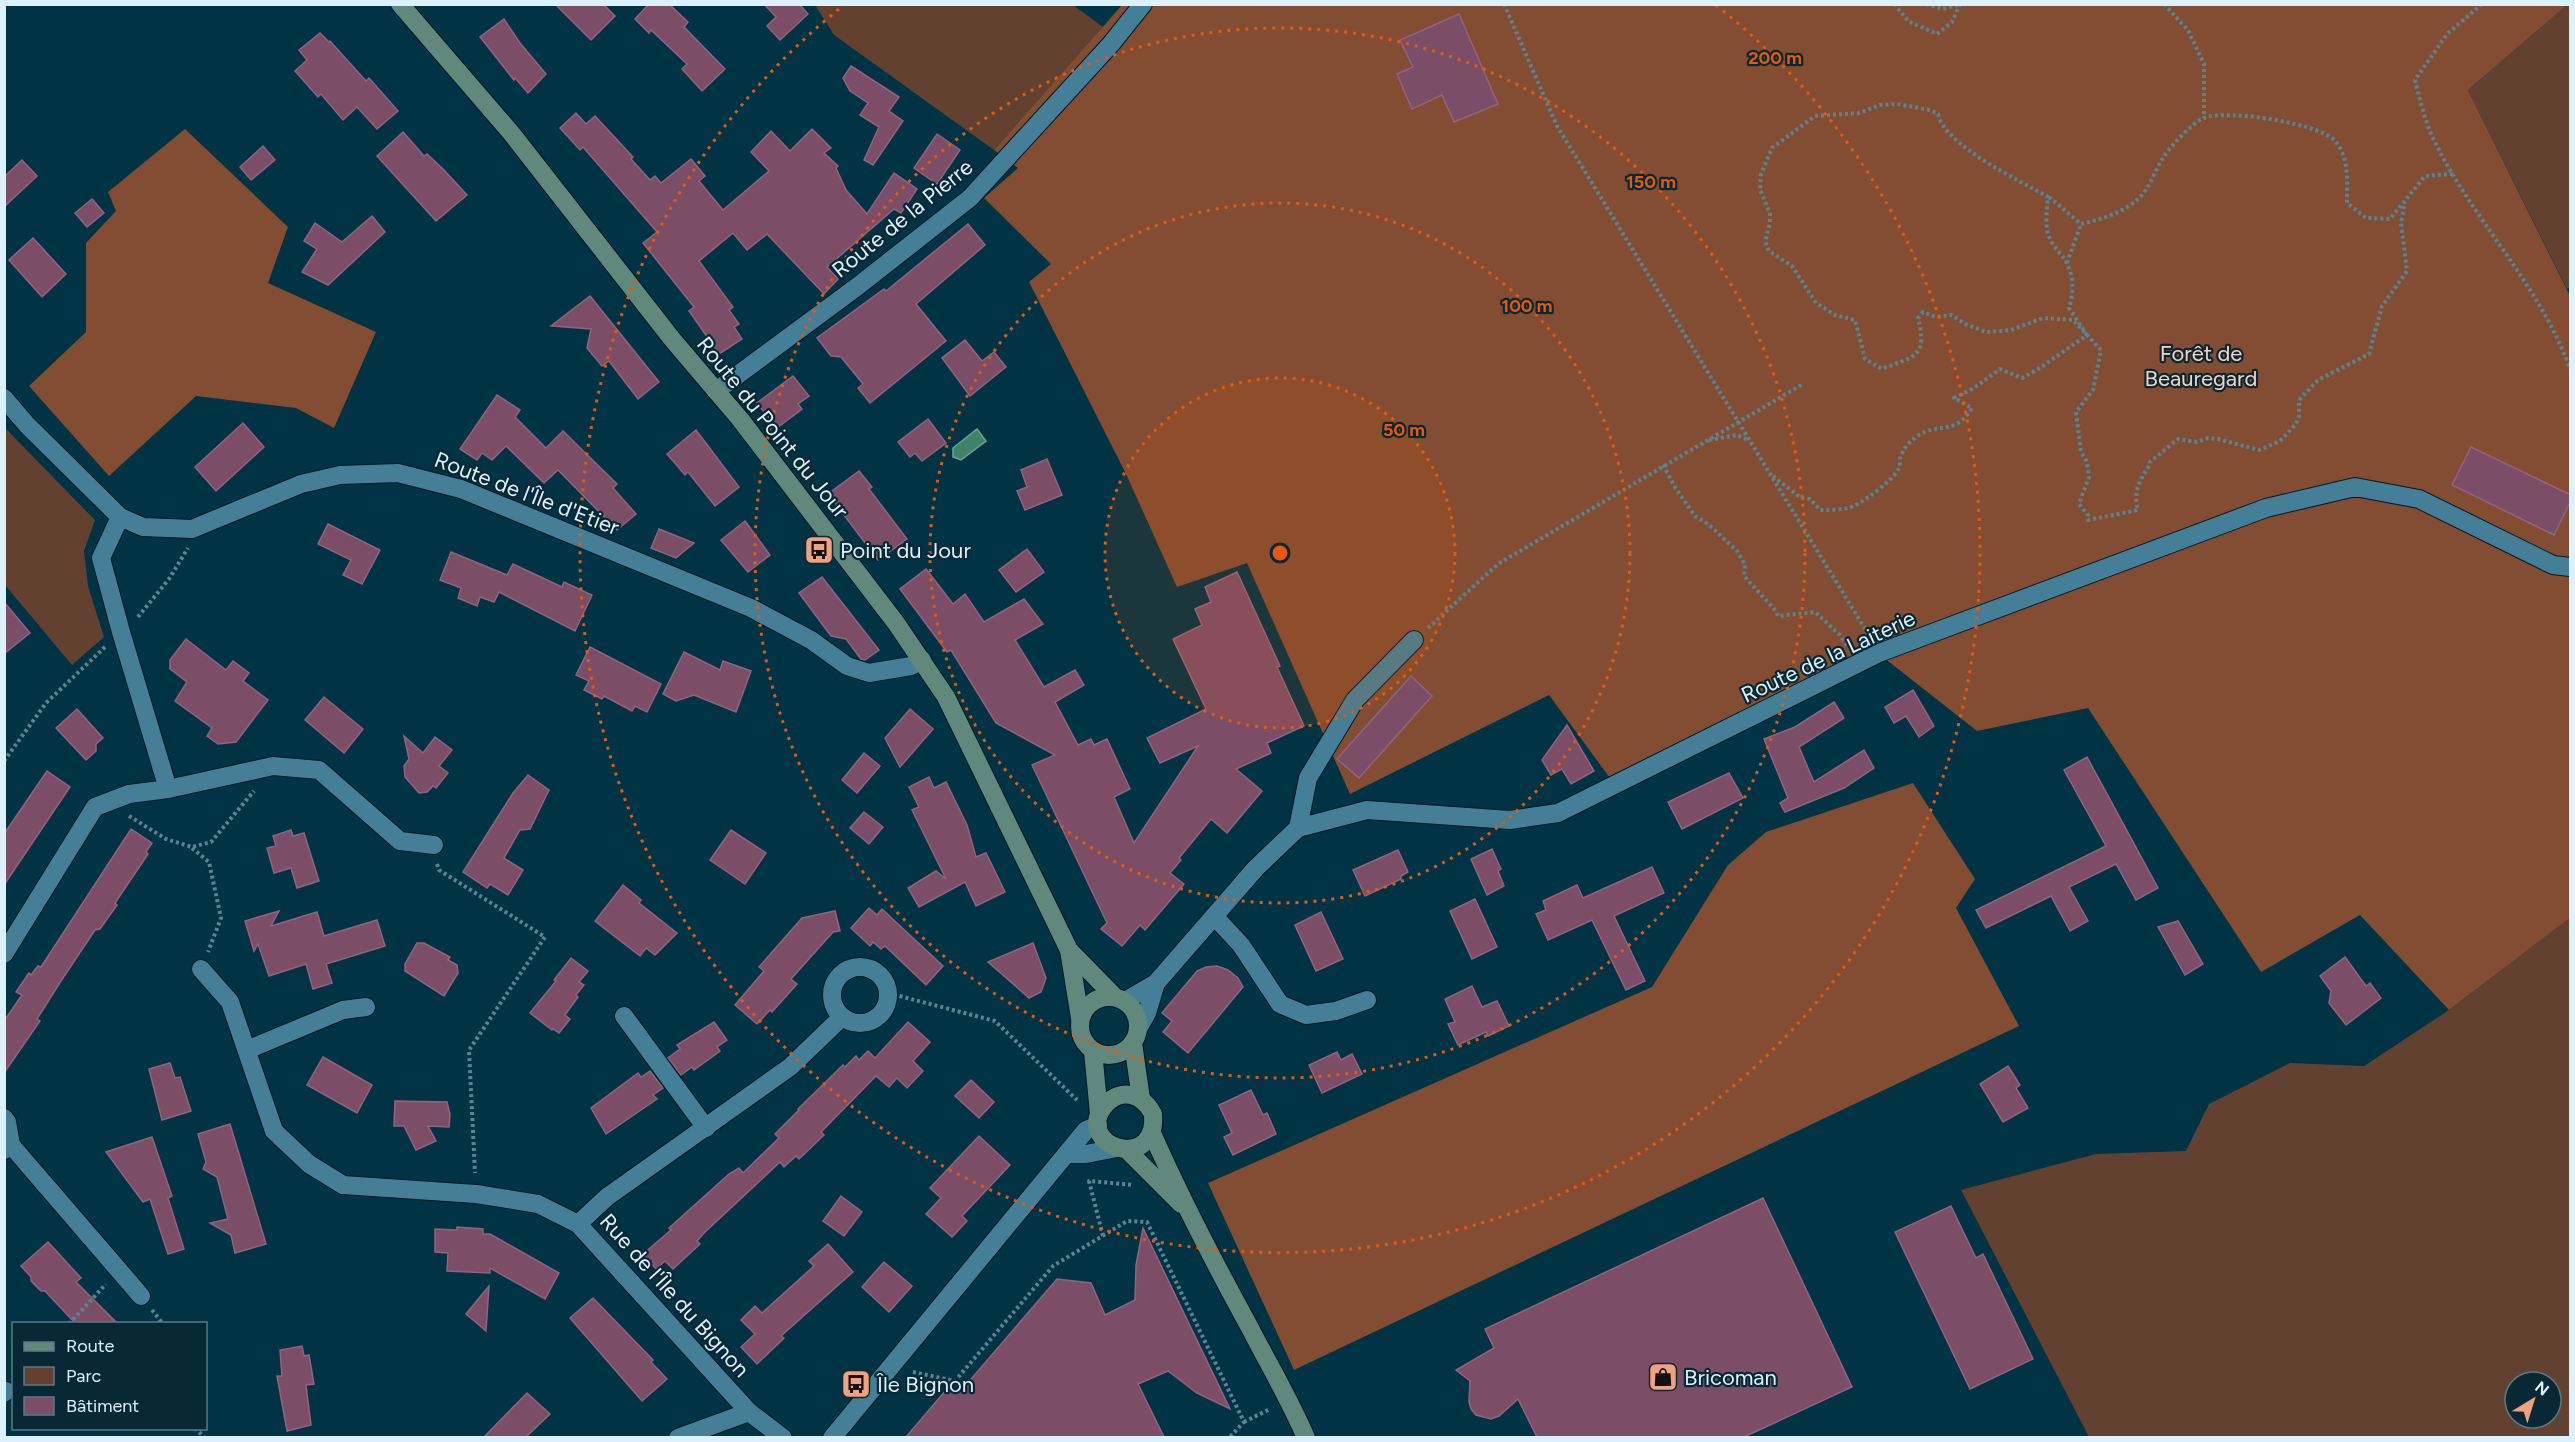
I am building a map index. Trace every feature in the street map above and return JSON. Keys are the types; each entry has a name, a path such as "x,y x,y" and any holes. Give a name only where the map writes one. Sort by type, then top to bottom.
{"main road":[{"name":"Route du Point du Jour","path":"400,4 499,118 672,339 716,391 882,604 922,660 946,697 1069,950 1080,1018"},
{"name":"Route du Point du Jour","path":"1069,950 1119,998"},
{"path":"1136,1035 1125,1051 1114,1055 1103,1055 1093,1051 1081,1036 1080,1018 1085,1008 1102,997 1119,998 1132,1008 1136,1035 1141,1099"},
{"path":"1093,1051 1101,1135 1108,1143 1122,1149 1190,1213"},
{"path":"1098,1119 1104,1105 1112,1098 1122,1094 1141,1099 1153,1114 1152,1133 1282,1403 1306,1437"},
{"path":"1122,1149 1137,1147 1152,1133"},
{"path":"1282,1403 1320,1437"}],"street":[{"name":"Route de la Pierre","path":"716,391 896,258 970,198 1111,44 1143,4"},
{"name":"Route de l'Île d'Etier","path":"4,398 27,425 120,517 143,527 192,530 301,484 340,475 398,473 460,489 751,608 812,640 848,666 869,673 910,666 922,660"},
{"name":"Route de la Laiterie","path":"1136,1035 1147,1013 1156,983 1256,868 1298,828 1367,810 1510,820 1558,813 1878,651 2266,508 2355,486 2419,499 2553,566 2571,567"},
{"path":"120,517 101,558 168,789"},
{"path":"1298,828 1308,778 1355,700 1414,640"},
{"path":"4,954 95,807 117,798 273,766 319,770 400,841 434,845"},
{"path":"1215,917 1241,945 1280,1004 1306,1015 1336,1011 1367,999"},
{"path":"856,968 874,971 881,977 888,993 883,1011 877,1018 859,1023 842,1017 833,1001 832,992 840,976 847,970 856,968"},
{"name":"Rue de l'Île du Bignon","path":"201,969 230,1002 274,1131 309,1164 343,1185 476,1194 538,1204 578,1224 749,1412 783,1437"},
{"name":"Route de la Laiterie","path":"1119,998 1156,983"},
{"path":"247,1050 343,1010 366,1007"},
{"path":"624,1016 706,1128"},
{"path":"578,1224 607,1197 790,1067 842,1017"},
{"path":"4,1118 7,1122 8,1147 141,1296"},
{"path":"832,1437 1086,1130 1098,1119"},
{"path":"1068,1154 1122,1149"},
{"path":"678,1437 749,1412"}],"path":[{"path":"1504,4 1557,126 1878,651"},
{"path":"1894,4 1908,21 1937,34 1952,22 1959,5"},
{"path":"1926,4 1943,9 1959,5"},
{"path":"2164,4 2188,30 2204,64 2204,118"},
{"path":"2482,4 2447,34 2415,80 2429,128 2453,174 2509,258 2563,348 2571,369"},
{"path":"2081,225 2048,197 1957,143 1940,122 1938,114 1930,110 1898,104 1880,105 1859,113 1815,116 1772,148 1761,174 1760,190 1770,213 1766,241 1769,251 1792,266 1816,303 1835,315 1855,320 1865,359 1882,369 1912,358 1920,348 1923,336 1918,318 1923,312 1936,317 1952,315 1965,324 1986,332 2011,330 2043,318 2073,320 2101,350 2093,390 2076,412 2082,452 2087,462 2089,477 2079,504 2088,514 2088,520 2138,510 2136,490 2150,462 2178,439 2197,442 2208,438 2218,439 2259,450 2280,441 2296,424 2300,416 2299,400 2319,380 2369,354 2382,306 2407,271 2401,223 2405,202"},
{"path":"2081,225 2112,216 2139,198 2164,156 2187,132 2204,118 2224,115 2295,123 2317,130 2333,139 2346,160 2347,203 2366,218 2390,219 2425,176 2453,174"},
{"path":"2048,197 2047,230 2050,240 2067,263 2071,273 2073,297 2069,308 2087,335"},
{"path":"2067,263 2081,225"},
{"path":"1770,474 1801,498 1810,499 1820,510 1849,508 1892,478 1900,468 1900,457 1913,439 1924,432 1952,427 1965,419 1972,408 1954,398 1974,388 2000,369 2022,378 2087,335"},
{"path":"1414,640 1498,564 1803,384"},
{"path":"1705,440 1737,435 1750,441"},
{"path":"1663,465 1695,516 1708,524 1737,551 1745,564 1744,576 1778,616 1815,612 1840,635 1846,646 1858,651 1878,651"},
{"path":"192,848 211,842 247,802 273,766"},
{"path":"117,798 132,819 166,839 192,848 209,862 221,918 201,969"},
{"path":"434,845 439,870 545,937 469,1050 476,1194"},
{"path":"888,993 995,1022 1098,1119"},
{"path":"1089,1181 1103,1236"},
{"path":"892,1367 955,1381 1053,1266 1127,1221 1147,1222 1244,1422"},
{"path":"70,1322 118,1270"},
{"path":"1229,1437 1244,1422 1282,1403"}],"green space":[{"path":"815,5 1073,5 1103,27 994,150 834,35"},
{"name":"Forêt de Beauregard","path":"1122,5 2567,5 2468,90 2570,296 2570,918 2449,1010 2360,915 2261,972 2088,708 1977,731 1879,654 1615,785 1549,695 1350,794 1247,563 1177,587 1127,476 1029,282 1051,264 984,198 1018,168 994,150"},
{"path":"2567,5 2570,5 2570,287 2567,289 2468,90"},
{"path":"185,129 288,227 268,283 376,332 334,428 296,408 196,396 109,476 29,386 86,332 86,243 116,211 108,192"},
{"path":"5,428 95,520 84,551 88,586 104,637 72,665 5,585"},
{"path":"1913,783 1975,879 1956,908 2019,1026 1294,1370 1208,1183 1652,987 1728,865 1766,832"},
{"path":"2570,918 2570,1437 2089,1437 1961,1190 2096,1154 2186,1151 2209,1104 2290,1063 2364,1066 2449,1010"}],"shaded area":[{"path":"977,429 986,441 961,460 953,457 953,448"}],"building":[{"path":"555,4 603,4 615,16 591,40"},
{"path":"649,4 669,4 688,22 684,27 725,69 702,91 682,69 687,64 651,30 649,33 635,19"},
{"path":"764,4 799,4 808,14 780,40 767,26 776,17"},
{"path":"1459,14 1498,104 1454,122 1442,95 1412,109 1397,74 1413,67 1400,40"},
{"path":"504,19 520,43 546,74 528,93 515,78 514,80 480,37"},
{"path":"320,33 366,81 369,78 398,111 377,129 357,107 343,120 321,94 318,97 295,71 307,60 299,50"},
{"path":"851,66 899,97 889,111 903,121 873,165 864,160 879,127 860,115 868,103 850,91 843,78"},
{"path":"576,113 586,124 595,116 633,157 631,159 650,180 655,176 661,183 691,159 705,176 699,181 723,210 769,171 751,152 771,131 790,151 812,129 831,148 824,153 838,166 836,168 846,190 867,214 894,173 917,189 901,213 894,209 827,267 838,279 824,294 767,234 747,250 733,233 699,261 733,307 729,310 739,324 734,327 742,339 719,354 689,311 694,307 643,243 657,232 583,147 580,150 560,128"},
{"path":"403,132 424,156 427,154 467,195 436,221 377,156"},
{"path":"937,134 960,150 937,184 914,168"},
{"path":"263,146 275,160 251,180 240,167"},
{"path":"22,160 37,176 4,207 4,177"},
{"path":"92,199 104,213 87,227 75,213"},
{"path":"372,216 385,232 328,285 302,272 317,249 304,241 315,223 342,242"},
{"path":"968,224 985,245 916,304 946,341 870,403 858,388 863,384 841,357 831,356 817,338 884,289 886,291"},
{"path":"33,238 66,274 42,297 9,260"},
{"path":"590,296 659,382 638,399 609,361 602,366 587,348 591,329 551,326"},
{"path":"965,340 982,361 994,352 1006,367 970,396 942,358"},
{"path":"793,376 809,396 798,404 802,409 777,428 757,403"},
{"path":"497,395 520,410 515,417 546,448 563,431 617,484 613,488 636,514 617,530 558,470 544,483 506,446 492,460 482,453 477,460 460,449"},
{"path":"928,419 946,443 922,461 915,453 910,457 898,442"},
{"path":"243,423 264,447 216,491 195,467"},
{"path":"696,430 739,487 715,506 688,472 685,475 667,454"},
{"path":"2471,447 2571,495 2571,500 2554,535 2452,485"},
{"path":"1047,459 1062,495 1025,510 1017,491 1027,487 1021,470"},
{"path":"859,471 872,487 869,489 907,539 878,560 828,494"},
{"path":"745,521 770,555 748,572 721,540"},
{"path":"328,524 380,550 362,584 343,575 351,560 318,544"},
{"path":"659,529 694,543 676,558 651,548"},
{"path":"1027,549 1044,572 1016,592 999,570"},
{"path":"451,552 507,575 513,564 562,587 564,582 592,595 575,631 499,592 494,602 480,597 477,606 458,598 461,588 440,580"},
{"path":"926,569 953,604 965,594 984,622 1024,599 1043,624 1015,640 1044,687 1075,670 1084,685 1055,702 1078,745 1091,739 1094,745 1107,739 1130,789 1114,797 1134,843 1198,746 1160,763 1147,738 1206,709 1173,639 1202,625 1195,609 1211,602 1205,587 1237,572 1280,666 1277,667 1304,726 1267,743 1271,753 1236,769 1262,791 1227,833 1211,819 1179,858 1181,860 1170,873 1184,884 1145,930 1140,925 1122,946 1101,929 1107,923 1032,765 1055,755 996,723 951,650 947,652 900,589"},
{"path":"822,577 879,650 865,660 861,659 846,639 831,636 799,593"},
{"path":"4,602 30,633 4,654"},
{"path":"186,639 226,670 233,661 249,673 243,681 268,700 236,742 218,744 207,736 212,728 175,701 187,682 170,669 170,660"},
{"path":"590,647 661,684 647,712 635,706 632,711 604,696 602,699 584,690 589,681 576,675"},
{"path":"684,652 720,670 723,661 751,671 736,712 694,695 676,701 663,694"},
{"path":"1411,676 1432,696 1359,778 1337,759"},
{"path":"1913,690 1934,726 1919,737 1906,716 1894,723 1885,707"},
{"path":"324,697 363,729 344,753 305,720"},
{"path":"1834,702 1844,718 1799,747 1814,782 1864,750 1874,768 1844,788 1785,812 1780,803 1788,798 1764,739 1795,727"},
{"path":"77,709 103,738 96,744 96,751 86,760 56,728"},
{"path":"910,709 933,729 900,767 885,738"},
{"path":"1567,725 1594,771 1571,784 1562,769 1551,775 1542,760"},
{"path":"404,736 423,753 435,737 452,750 439,766 448,773 436,788 433,786 427,792 419,793 405,777 404,766 409,759"},
{"path":"864,753 880,766 857,793 842,780"},
{"path":"2087,757 2158,888 2136,900 2116,864 2069,887 2088,921 2070,931 2051,896 1986,928 1976,910 2106,846 2064,770"},
{"path":"47,771 70,787 4,885 4,834"},
{"path":"1729,773 1743,798 1682,829 1668,802"},
{"path":"528,775 549,790 530,829 520,830 504,858 523,870 508,895 490,884 487,888 463,872 513,793"},
{"path":"929,777 934,788 946,782 967,825 976,857 986,853 1005,892 976,906 965,882 919,907 908,888 936,871 946,879 912,810 919,807 909,787"},
{"path":"864,812 883,827 869,844 850,828"},
{"path":"131,829 152,843 146,852 148,854 115,903 117,905 100,929 95,930 61,981 37,1019 40,1021 4,1073 4,1021 22,995 16,992 29,973 31,975 38,966 41,967"},
{"path":"291,830 293,836 304,833 319,881 297,888 291,868 274,873 267,848 276,846 273,836"},
{"path":"731,830 766,853 745,884 710,860"},
{"path":"1492,849 1501,869 1498,871 1504,886 1487,895 1471,859"},
{"path":"1398,850 1408,872 1401,876 1401,879 1365,896 1353,870"},
{"path":"1652,867 1664,893 1614,916 1645,981 1626,990 1592,920 1548,940 1536,914 1546,910 1543,901 1577,885 1583,898"},
{"path":"623,885 641,900 639,903 677,933 655,955 646,948 640,956 595,921"},
{"path":"1475,899 1497,947 1472,959 1450,911"},
{"path":"869,908 877,915 882,909 943,966 926,985 885,946 881,949 873,942 870,946 851,928"},
{"path":"279,911 271,926 317,912 324,936 377,920 385,946 326,964 332,983 313,989 306,964 269,976 258,944 254,951 245,921"},
{"path":"835,911 840,931 833,932 791,979 797,984 772,1012 770,1010 757,1024 735,1005 764,971 759,967 802,918"},
{"path":"1321,912 1343,959 1316,971 1295,925"},
{"path":"2178,921 2203,964 2185,975 2158,927"},
{"path":"417,943 424,943 450,957 448,960 457,965 458,973 444,996 405,971 405,964"},
{"path":"1033,943 1046,978 1041,992 1029,998 988,962"},
{"path":"2345,957 2366,986 2370,983 2381,998 2346,1025 2329,1003 2331,991 2320,976"},
{"path":"571,958 588,971 579,982 584,985 576,995 578,997 565,1015 570,1019 559,1033 530,1013"},
{"path":"1217,966 1228,970 1238,978 1243,987 1188,1053 1163,1032 1172,1021 1162,1013 1197,971"},
{"path":"1472,986 1482,1007 1497,1001 1509,1026 1488,1036 1486,1032 1458,1045 1448,1024 1455,1022 1445,999"},
{"path":"714,1022 727,1040 717,1047 720,1051 694,1070 692,1067 681,1075 668,1058 680,1049 677,1045"},
{"path":"908,1022 930,1042 913,1061 923,1071 907,1088 897,1078 889,1087 876,1076 821,1132 824,1135 799,1159 796,1156 784,1167 780,1162 704,1233 697,1241 700,1244 673,1269 665,1261 656,1269 643,1254 671,1230 669,1228 729,1174 739,1168 743,1173 779,1138 775,1134 798,1109 843,1065 845,1067 856,1056 859,1060 868,1051 875,1058"},
{"path":"1337,1052 1341,1060 1352,1054 1362,1074 1322,1093 1309,1065"},
{"path":"323,1057 372,1085 357,1113 307,1085"},
{"path":"170,1063 175,1078 180,1077 191,1111 162,1120 149,1069"},
{"path":"2008,1066 2020,1085 2016,1088 2028,1108 2003,1122 1980,1084"},
{"path":"650,1071 663,1088 653,1095 657,1099 606,1134 591,1108 638,1073 641,1077"},
{"path":"971,1080 994,1102 979,1118 955,1096"},
{"path":"1251,1090 1263,1115 1267,1113 1276,1134 1233,1155 1224,1137 1232,1133 1219,1105"},
{"path":"395,1101 447,1102 450,1114 449,1127 428,1126 436,1141 416,1150 404,1126 394,1126"},
{"path":"230,1124 266,1244 235,1253 231,1235 210,1223 228,1219 217,1177 203,1169 206,1162 198,1134"},
{"path":"979,1136 1010,1165 962,1216 967,1221 952,1237 926,1214 941,1198 930,1188"},
{"path":"152,1137 172,1196 168,1198 184,1249 168,1254 150,1199 143,1202 106,1152"},
{"path":"841,1196 862,1212 844,1236 823,1221"},
{"path":"1763,1198 1852,1387 1744,1437 1537,1437 1518,1399 1499,1416 1491,1419 1476,1415 1471,1409 1470,1381 1456,1370 1494,1348 1485,1329"},
{"path":"1951,1206 1976,1258 1983,1254 2033,1359 1970,1389 1895,1232"},
{"path":"457,1227 483,1229 483,1234 490,1234 559,1273 545,1299 490,1268 490,1273 447,1271 448,1253 435,1252 435,1229 457,1230"},
{"path":"1143,1228 1230,1409 1197,1393 1168,1371 1138,1384 1164,1437 906,1437 946,1390 960,1392 1057,1279 1091,1283 1105,1315 1135,1300 1136,1265"},
{"path":"48,1242 81,1278 76,1282 116,1322 74,1322 45,1291 41,1291 31,1281 31,1277 21,1266"},
{"path":"828,1244 853,1272 781,1336 784,1338 757,1364 741,1347 755,1334 741,1320 755,1306 762,1313 814,1266 809,1261"},
{"path":"884,1262 912,1286 889,1312 862,1287"},
{"path":"489,1286 486,1331 466,1314"},
{"path":"593,1298 653,1360 651,1362 667,1379 642,1401 570,1318"},
{"path":"302,1346 304,1356 309,1355 314,1384 306,1385 311,1425 287,1431 277,1376 282,1376 280,1350"},
{"path":"527,1393 550,1414 526,1437 484,1437"}],"place":[{"name":"Point du Jour","path":"819,550"},
{"name":"Bricoman","path":"1663,1377"},
{"name":"Île Bignon","path":"856,1384"}]}
